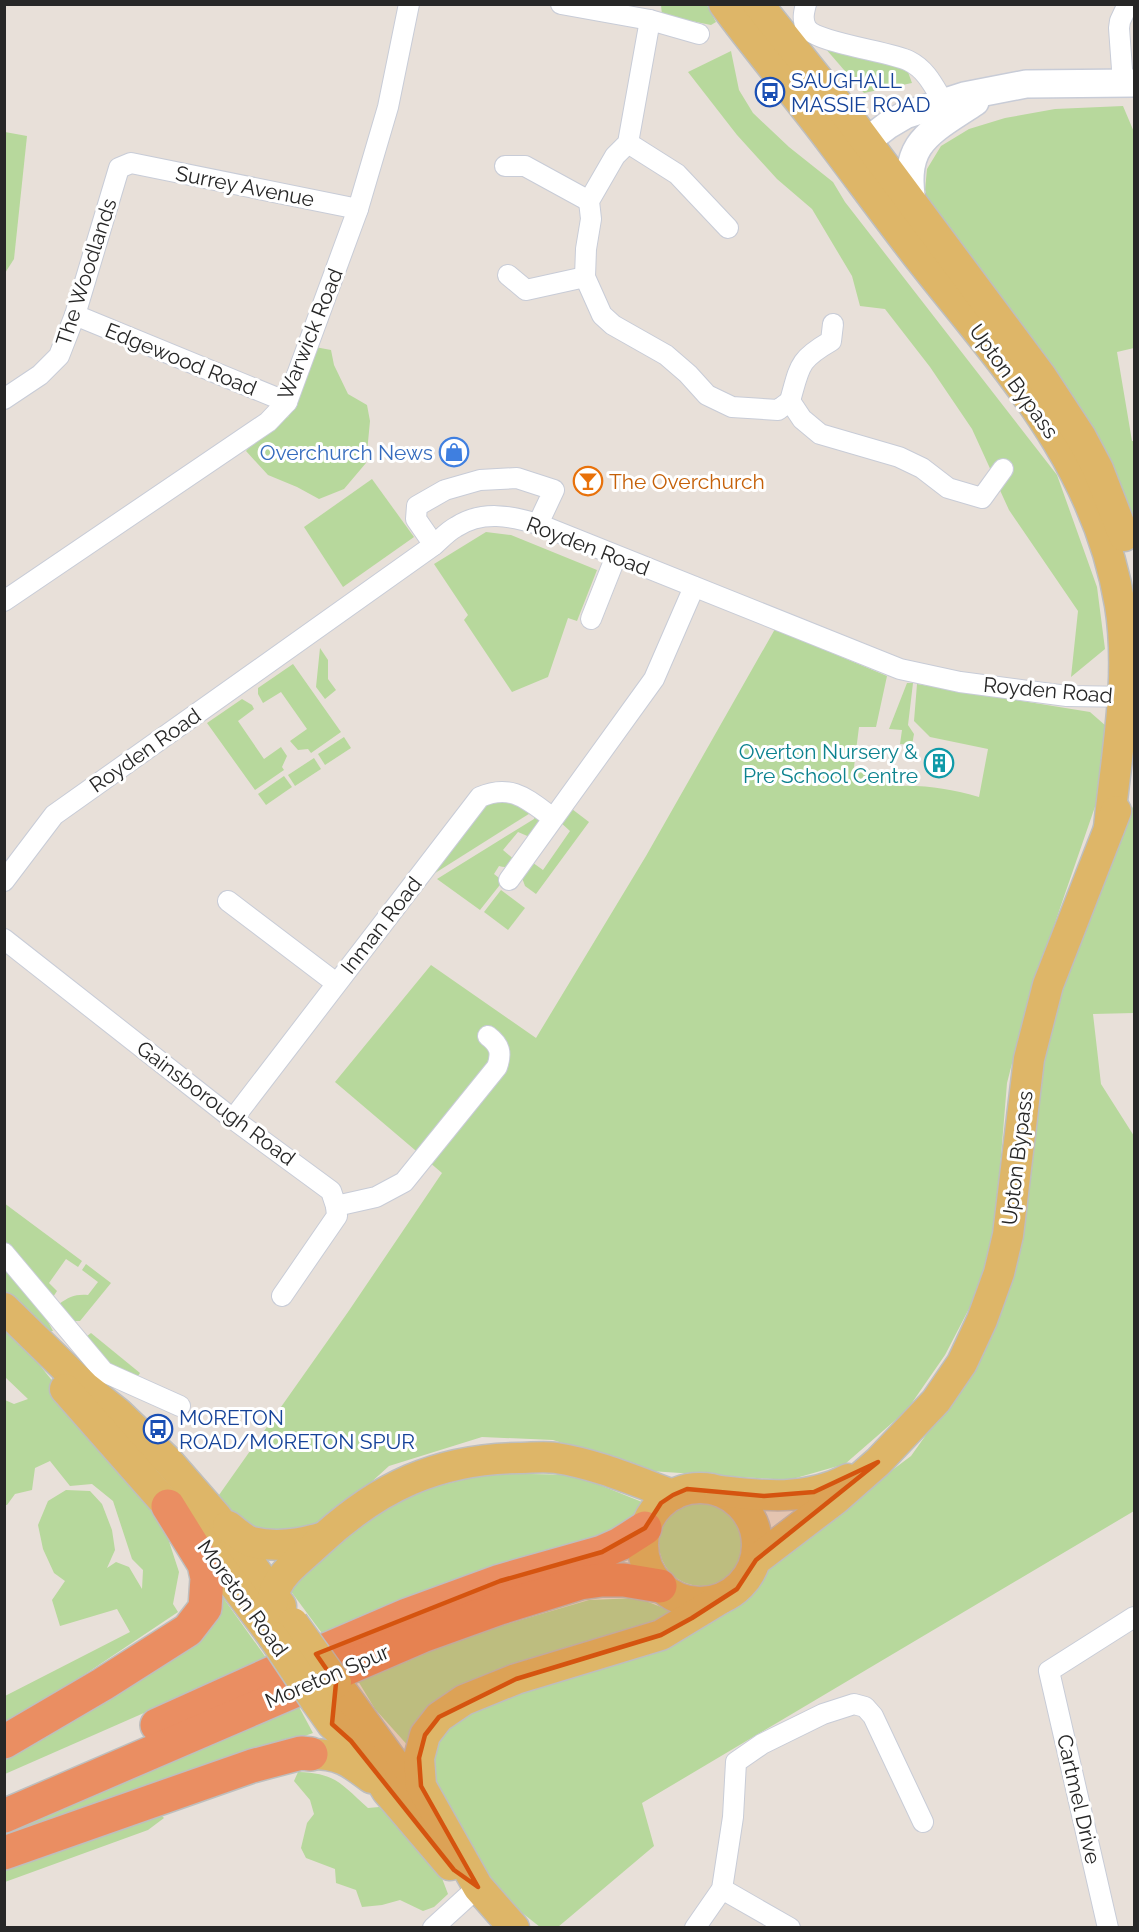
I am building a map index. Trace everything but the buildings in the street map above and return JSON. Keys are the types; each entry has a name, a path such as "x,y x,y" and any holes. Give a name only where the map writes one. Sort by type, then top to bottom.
{"highway":[{"path":"4,1743 188,1630 205,1608 207,1578 204,1564 168,1506"},
{"name":"Moreton Spur","path":"4,1792 406,1616 500,1581 602,1552 645,1528"},
{"name":"Moreton Spur","path":"4,1816 412,1640 500,1608 580,1583 624,1580 660,1586"},
{"path":"4,1853 252,1766 301,1753 311,1754"}],"main road":[{"name":"Upton Bypass","path":"724,4 860,157 913,207 1041,376 1081,436 1098,469 1127,544 1134,580"},
{"name":"Upton Bypass","path":"758,4 860,157 918,256 962,309 1042,415 1075,470 1097,519 1112,566 1120,607 1129,697 1109,828"},
{"path":"860,157 904,132 941,104 1026,84 1129,83"},
{"path":"913,207 909,188 910,170 915,152 928,135 940,125 994,90"},
{"name":"Upton Bypass","path":"756,1560 878,1462 936,1401 962,1363 982,1320 999,1273 1008,1235 1032,1048 1048,985 1129,780 1134,756"},
{"name":"Moreton Road","path":"4,1309 73,1357 118,1413 168,1461 218,1520 273,1594"},
{"name":"Moreton Road","path":"4,1309 57,1379 168,1506 283,1630 326,1692 454,1847"},
{"path":"283,1630 270,1615 273,1594 279,1579 345,1518 390,1488 420,1475 459,1464 501,1458 555,1458 605,1470 673,1495"},
{"name":"Upton Bypass","path":"716,1490 764,1496 789,1496 814,1492 836,1485 878,1462"},
{"path":"514,1928 478,1887 422,1786 419,1758 425,1736 439,1717 464,1700 516,1679 661,1635 737,1589 748,1576 756,1560 757,1542 750,1517 732,1498 716,1490 687,1489 673,1495 656,1509 645,1528 643,1543 645,1559 651,1574 660,1586 674,1596 690,1601 706,1602 722,1598"},
{"path":"218,1520 250,1542 278,1545 302,1543 325,1536"},
{"name":"Moreton Road","path":"326,1692 332,1724 351,1741 387,1791 454,1870 478,1887"},
{"path":"311,1754 325,1740 332,1724"},
{"path":"311,1754 331,1754 353,1764 387,1791"}],"street":[{"name":"Warwick Road","path":"4,601 268,422 287,402 358,210 388,107 409,4"},
{"path":"561,4 650,20 699,34"},
{"path":"1128,4 1119,28 1128,52 1129,83"},
{"path":"805,11 805,26 814,35 880,51 922,69 941,104"},
{"path":"650,20 628,143 615,156 589,201 591,219 586,249 585,277 602,315 614,325 666,355 707,395 732,407 762,410 778,410 790,401 800,365 813,352 831,341 834,324"},
{"path":"628,143 677,174 728,228"},
{"name":"Surrey Avenue","path":"131,163 358,210"},
{"name":"The Woodlands","path":"4,399 40,375 59,356 75,315 119,168 131,163"},
{"path":"505,166 525,166 589,201"},
{"path":"508,275 526,290 585,277"},
{"name":"Edgewood Road","path":"75,315 287,402"},
{"path":"790,401 802,419 820,434 899,457 922,468 948,488 982,498 1003,469"},
{"path":"434,545 416,519 417,506 445,490 480,480 517,478 554,490 538,524"},
{"name":"Royden Road","path":"4,881 54,814 434,545 456,526 484,517 511,516 538,524 900,669 960,681 1067,696 1129,697"},
{"path":"591,618 616,556"},
{"path":"509,880 654,679 694,587"},
{"name":"Inman Road","path":"233,1119 480,797 492,792 509,791 532,803 553,818"},
{"path":"228,901 336,983"},
{"name":"Gainsborough Road","path":"4,939 233,1119 331,1191 336,1206"},
{"path":"282,1296 337,1216 336,1206 376,1197 404,1182 496,1067 500,1051 496,1042 488,1036"},
{"path":"4,1254 73,1357 180,1406"},
{"name":"Cartmel Drive","path":"1108,1928 1049,1671 1134,1617"},
{"path":"695,1928 722,1889 733,1817 736,1762 762,1744 823,1714 854,1704 865,1707 873,1716 923,1822"},
{"path":"433,1928 478,1887"},
{"path":"722,1889 790,1928"}],"highlighted area":[{"path":"878,1462 756,1560 737,1589 692,1618 661,1635 516,1679 439,1717 425,1735 419,1758 421,1786 478,1887 454,1870 351,1741 332,1724 336,1683 316,1654 500,1581 602,1552 645,1528 661,1503 687,1489 764,1496 814,1492"}],"green space":[{"path":"661,5 707,5 716,22 711,25 662,15"},
{"path":"825,48 898,65 908,72 912,83 864,93"},
{"path":"731,51 739,90 753,113 789,147 833,182 845,202 1057,475 1097,587 1105,649 1071,677 1078,611 1009,510 972,429 930,367 885,309 860,306 852,276 812,209 777,179 737,135 688,72"},
{"path":"1123,106 1134,132 1134,348 1117,352 1132,441 1134,441 1134,547 1130,528 929,208 925,190 927,169 941,146 969,129 1005,118 1055,109"},
{"path":"5,132 27,136 14,259 5,273"},
{"path":"315,347 331,350 334,365 348,394 367,405 370,421 366,463 344,489 319,499 268,475 246,451 264,430 288,417 297,403"},
{"path":"372,479 414,537 343,587 304,527"},
{"path":"486,532 511,535 597,570 577,621 568,618 548,677 512,692 464,620 468,615 434,564"},
{"path":"775,629 887,676 876,727 859,727 854,767 884,774 897,786 939,788 979,797 988,749 930,737 914,721 917,684 1090,712 1106,726 1098,798 1028,1001 1007,1083 994,1242 972,1303 945,1355 907,1410 845,1464 789,1480 650,1471 553,1440 482,1437 389,1466 336,1514 306,1534 274,1535 239,1524 219,1495 348,1312 442,1173 335,1082 431,965 536,1038 646,856"},
{"path":"320,648 328,660 328,679 336,690 325,699 316,687"},
{"path":"293,664 341,732 311,753 308,749 298,750 290,741 307,729 281,692 263,703 258,694 258,688"},
{"path":"907,683 913,683 908,725 914,734 912,745 900,744 902,730 889,729"},
{"path":"242,699 254,709 238,721 264,759 281,747 287,756 282,767 284,770 255,790 207,723"},
{"path":"344,737 351,748 325,765 318,754"},
{"path":"314,758 321,769 295,786 288,775"},
{"path":"284,776 292,787 266,805 258,794"},
{"path":"511,797 532,812 432,875 487,800"},
{"path":"1134,804 1134,1013 1093,1014 1101,1084 1134,1136 1134,1511 642,1803 654,1846 558,1927 540,1927 487,1885 434,1787 432,1748 444,1726 491,1700 727,1611 758,1586 770,1562 911,1456 958,1390 1059,985"},
{"path":"568,806 589,822 536,894 525,886 521,875 529,860 543,870 570,831 559,821"},
{"path":"536,814 541,821 532,838 518,832 503,850 516,861 512,865 499,866 494,874 503,881 480,910 437,879 534,819"},
{"path":"501,890 525,908 508,930 484,912"},
{"path":"4,1203 82,1261 78,1267 66,1259 49,1283 57,1291 53,1297 5,1245"},
{"path":"4,1264 44,1314 53,1331 40,1331 5,1301"},
{"path":"86,1264 111,1283 80,1321 73,1321 59,1304 72,1296 88,1295 98,1282 82,1270"},
{"path":"4,1321 164,1526 179,1572 173,1604 178,1612 51,1697 5,1722 5,1696 130,1632 117,1609 60,1626 52,1600 65,1581 54,1573 43,1549 38,1525 48,1501 66,1490 90,1491 102,1504 112,1530 115,1550 107,1568 116,1562 129,1567 142,1589 143,1570 132,1559 113,1501 92,1484 70,1486 50,1461 35,1468 32,1490 15,1494 5,1505 5,1400 14,1404 28,1399 5,1377"},
{"path":"91,1333 140,1373 136,1379 106,1362 86,1337"},
{"path":"491,1473 575,1475 642,1502 628,1527 324,1636 290,1590 351,1528 409,1493"},
{"path":"693,1502 709,1502 725,1509 736,1520 743,1536 740,1560 731,1574 709,1586 693,1586 677,1579 666,1568 659,1552 659,1536 666,1520 677,1509"},
{"path":"219,1592 267,1659 5,1774 5,1753"},
{"path":"638,1598 679,1614 467,1686 410,1748 375,1709 355,1676 490,1629 589,1600"},
{"path":"298,1705 313,1733 5,1844 4,1829"},
{"path":"298,1772 321,1775 337,1781 368,1808 379,1807 440,1873 448,1894 434,1907 423,1911 400,1900 362,1907 356,1890 336,1883 335,1869 306,1858 301,1848 307,1823 314,1814 310,1800 294,1781"},
{"path":"158,1812 164,1818 148,1830 5,1882 5,1867"}],"place":[{"name":"SAUGHALL MASSIE ROAD","path":"770,92"},
{"name":"Overchurch News","path":"454,452"},
{"name":"The Overchurch","path":"588,481"},
{"name":"Overton Nursery & Pre School Centre","path":"939,763"},
{"name":"MORETON ROAD/MORETON SPUR","path":"158,1429"}]}
